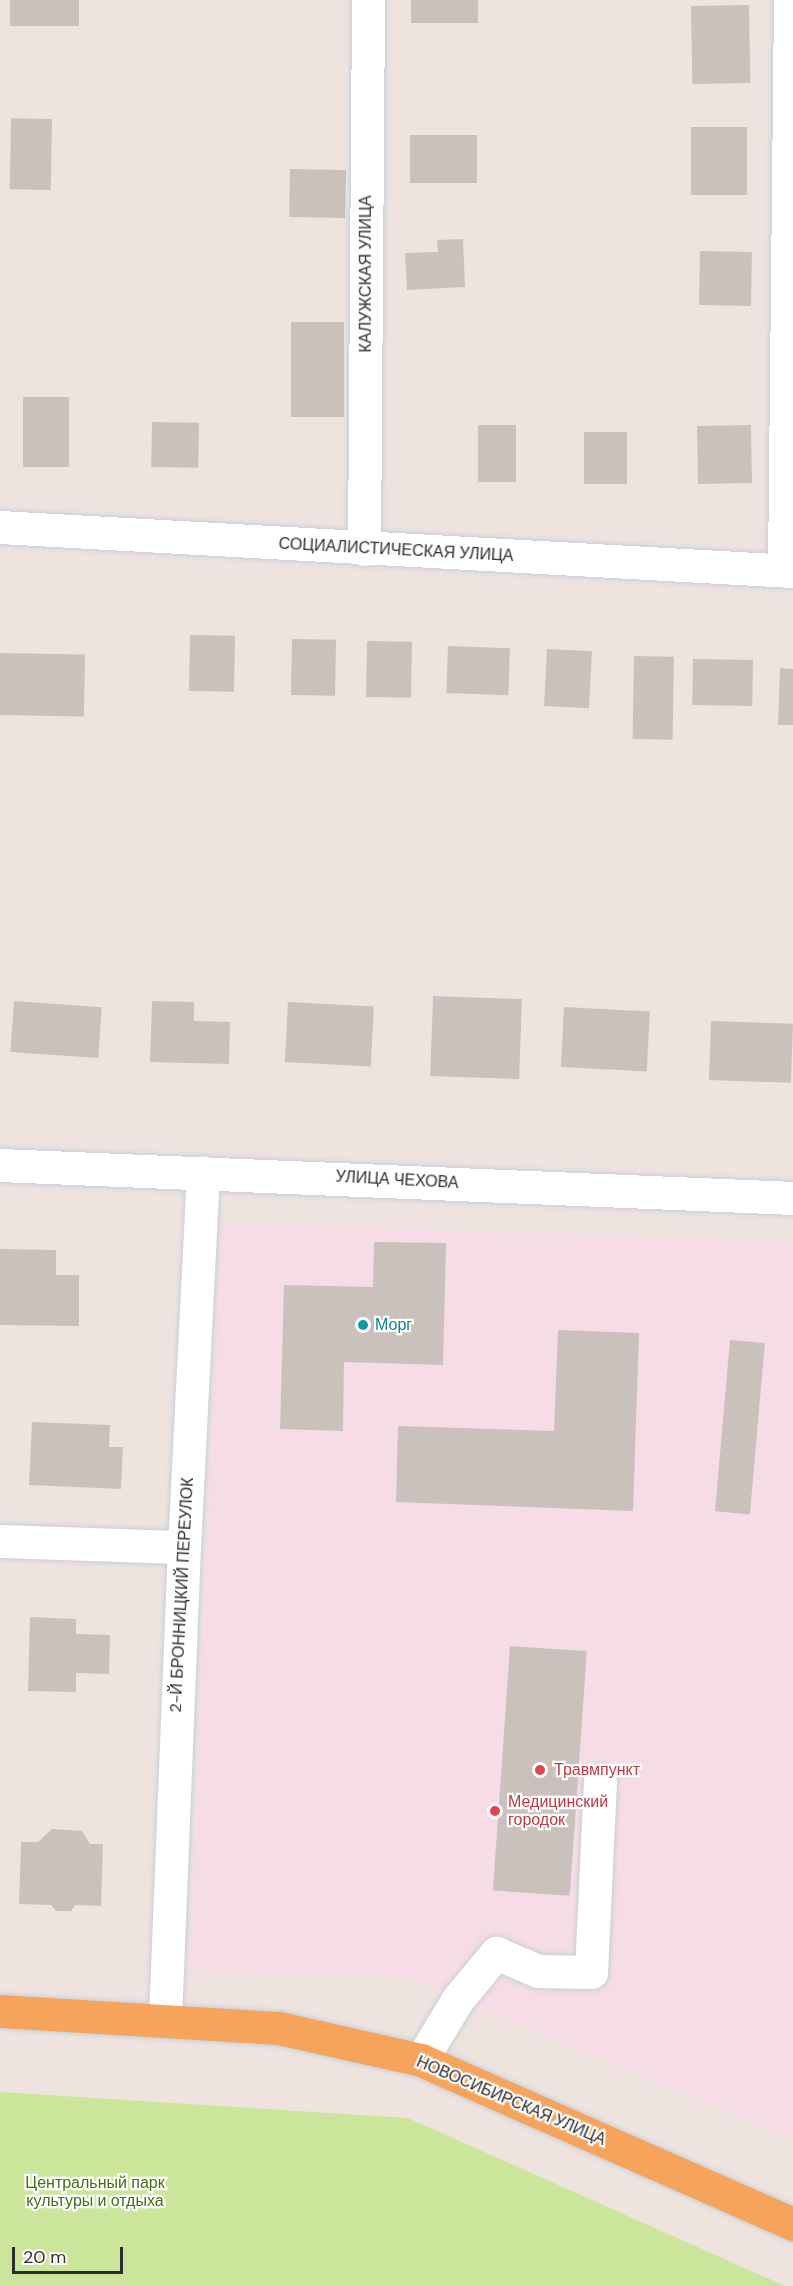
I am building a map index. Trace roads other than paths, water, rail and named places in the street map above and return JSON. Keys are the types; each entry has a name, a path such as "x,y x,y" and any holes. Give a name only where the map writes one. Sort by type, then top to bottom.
{"main road":[{"name":"НОВОСИБИРСКАЯ УЛИЦА","path":"0,2011 165,2019 279,2028 421,2060 793,2224"}],"street":[{"name":"КАЛУЖСКАЯ УЛИЦА","path":"364,549 368,0"},
{"path":"788,571 790,0"},
{"name":"СОЦИАЛИСТИЧЕСКАЯ УЛИЦА","path":"0,527 788,571"},
{"name":"УЛИЦА ЧЕХОВА","path":"0,1165 793,1198"},
{"name":"2-Й БРОННИЦКИЙ ПЕРЕУЛОК","path":"165,2019 184,1547 203,1172"},
{"path":"0,1541 184,1547"},
{"path":"421,2060 458,1999 496,1953 538,1971 591,1972 600,1780"}],"place":[{"name":"Морг","path":"363,1325"},
{"name":"Травмпункт","path":"540,1770"},
{"name":"Медицинский городок","path":"495,1811"}],"park label":[{"name":"Центральный парк культуры и отдыха","path":"95,2192"}]}
